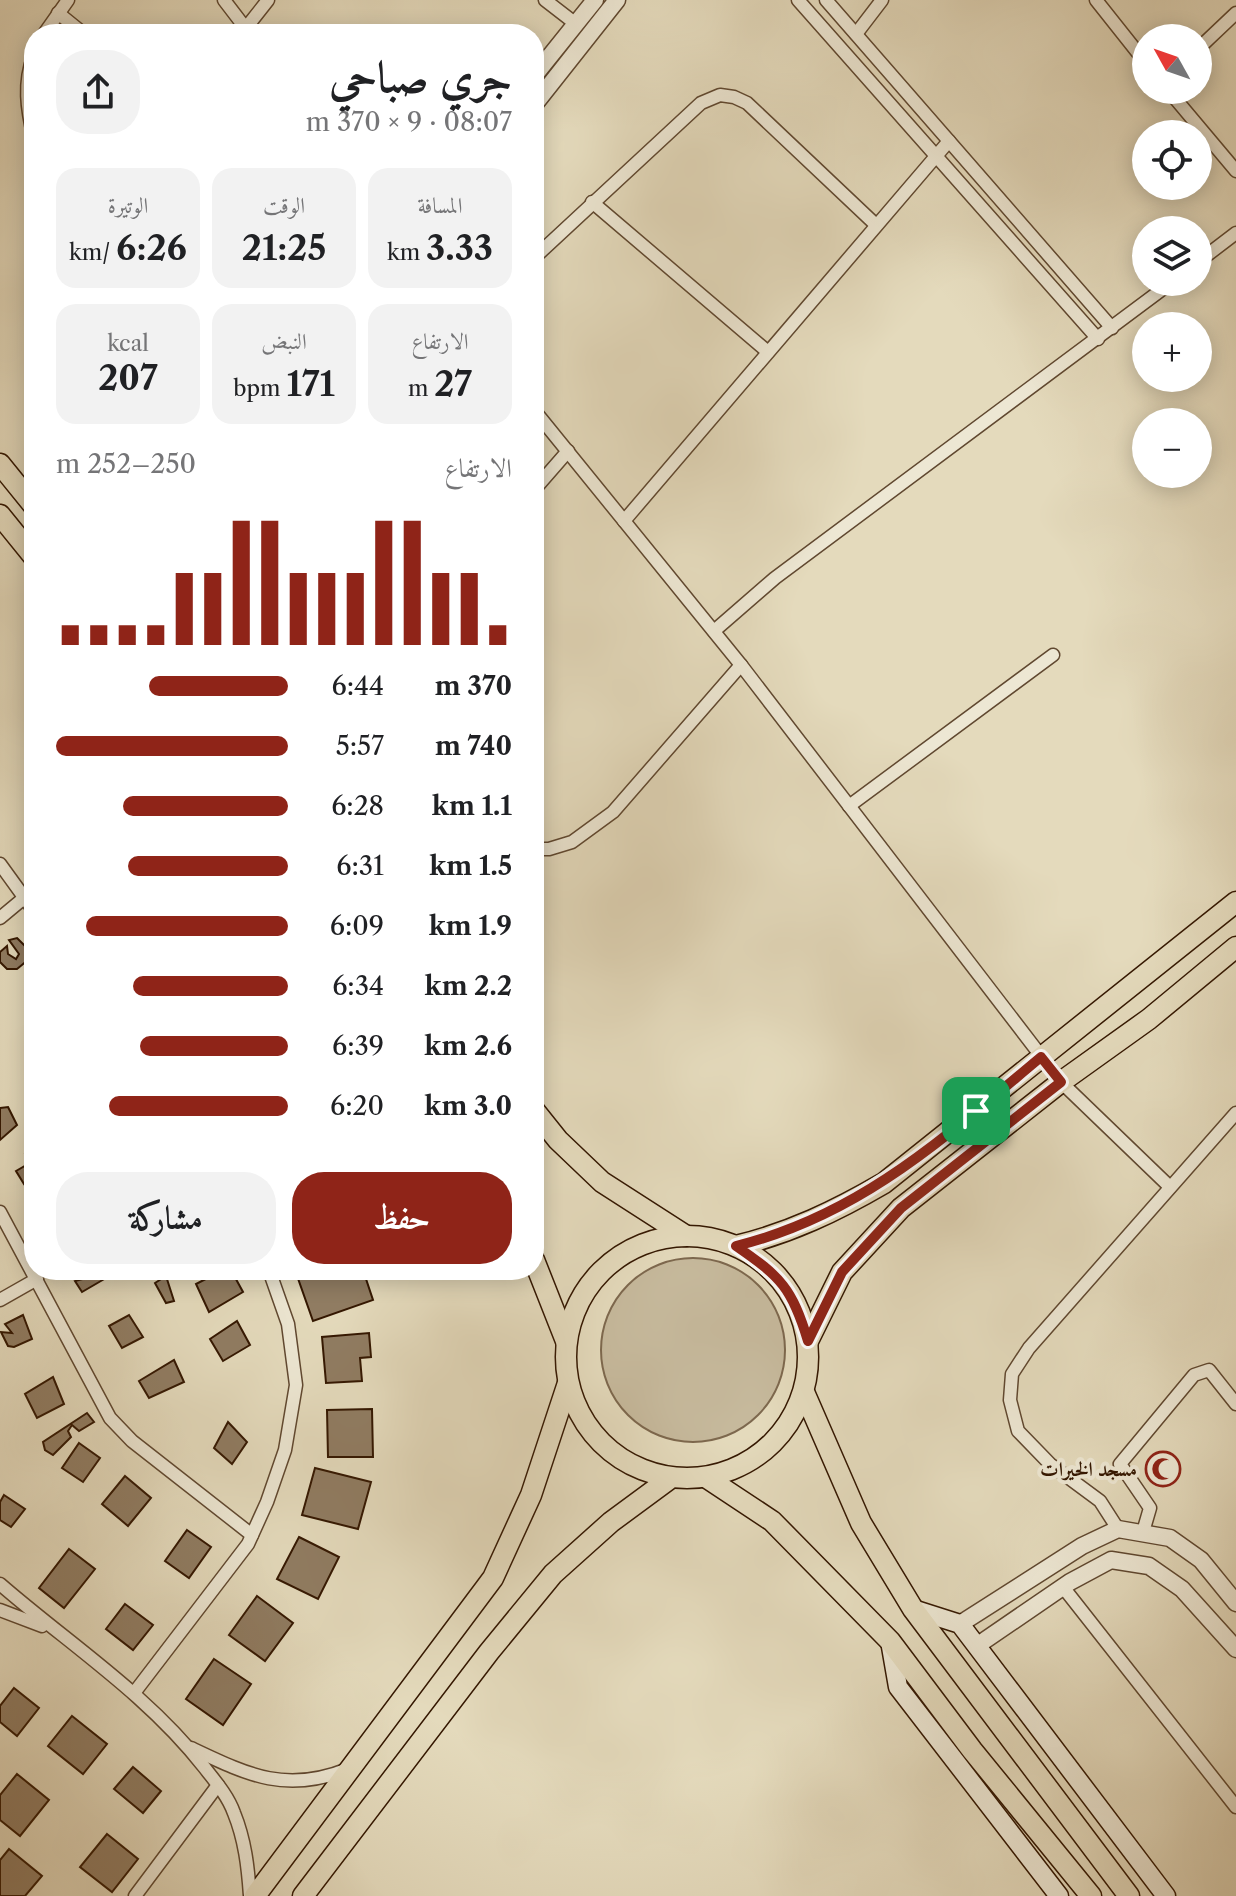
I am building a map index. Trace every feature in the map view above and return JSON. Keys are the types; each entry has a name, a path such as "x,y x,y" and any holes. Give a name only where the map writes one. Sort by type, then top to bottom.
{"main road":[{"path":"0,464 24,494"},
{"path":"0,515 24,545"},
{"path":"736,1246 775,1237 837,1211 884,1183 1236,902"},
{"path":"808,1341 842,1272 901,1208 1061,1082 1149,1019 1236,947"},
{"path":"544,1122 602,1182 686,1236"},
{"path":"542,1280 566,1341 568,1383 578,1412 604,1447 640,1470 668,1480 707,1478 741,1467 776,1440 804,1392 808,1341 797,1304 775,1273 736,1246 713,1238 663,1238 635,1247 608,1265 581,1298 566,1341"},
{"path":"252,1896 493,1578 531,1495 568,1383"},
{"path":"804,1392 861,1523 913,1609 1129,1896"},
{"path":"707,1478 772,1521 890,1641 972,1750 1091,1896"},
{"path":"303,1896 489,1652 553,1574 611,1522 668,1480"},
{"path":"913,1609 960,1624 1166,1896"},
{"path":"890,1641 898,1687 1059,1896"}],"street":[{"path":"51,24 68,0"},
{"path":"224,0 243,24"},
{"path":"253,24 268,0"},
{"path":"545,0 576,24"},
{"path":"544,64 595,0"},
{"path":"544,92 617,0"},
{"path":"798,0 1098,339"},
{"path":"826,0 1112,328"},
{"path":"856,34 882,0"},
{"path":"1096,0 1132,45"},
{"path":"58,13 72,24"},
{"path":"1212,36 1236,13"},
{"path":"544,248 685,116 720,95 734,97 755,110 876,225"},
{"path":"1180,104 1236,171"},
{"path":"624,521 949,141"},
{"path":"592,202 768,352"},
{"path":"1212,251 1236,233"},
{"path":"714,631 775,578 1154,296"},
{"path":"544,422 741,665 1061,1082 1170,1187"},
{"path":"544,479 568,451"},
{"path":"849,806 1053,655"},
{"path":"544,849 572,842 613,812 741,665"},
{"path":"0,864 24,898 0,918"},
{"path":"1118,1529 1100,1501 1050,1464 1018,1431 1010,1400 1012,1374 1029,1348 1236,1113"},
{"path":"0,1212 24,1255"},
{"path":"0,1300 35,1280"},
{"path":"38,1280 110,1418 132,1441 252,1535"},
{"path":"134,1693 252,1535 285,1450 296,1385 288,1324 273,1280"},
{"path":"1143,1532 1150,1508 1120,1464 1194,1375 1209,1370 1236,1404"},
{"path":"960,1624 1082,1546 1118,1529 1170,1538 1201,1560 1236,1603"},
{"path":"978,1645 1063,1587 1111,1560 1149,1566 1182,1589 1236,1649"},
{"path":"0,1584 51,1629 134,1693 188,1747 233,1810 248,1856 252,1896"},
{"path":"1063,1587 1236,1807"},
{"path":"0,1610 51,1629"},
{"path":"188,1747 237,1770 274,1779 320,1781 350,1768"},
{"path":"135,1896 218,1785"}],"shaded area":[{"path":"693,1258 728,1265 758,1285 778,1315 785,1350 778,1385 758,1415 728,1435 693,1442 658,1435 628,1415 608,1385 601,1350 608,1315 628,1285 658,1265"}],"building":[{"path":"17,938 24,945 24,963 17,969 7,969 0,962 0,952 7,946 8,954 16,959 19,954 9,940"},
{"path":"8,1107 17,1125 0,1140 0,1108"},
{"path":"24,1166 24,1184 16,1171"},
{"path":"79,1280 103,1280 82,1292 75,1281"},
{"path":"167,1280 174,1301 166,1303 155,1283"},
{"path":"204,1280 236,1280 243,1292 209,1312 196,1284"},
{"path":"299,1280 366,1280 373,1300 313,1321"},
{"path":"23,1315 32,1339 14,1347 8,1346 1,1332 12,1333 5,1324"},
{"path":"129,1315 143,1337 122,1348 109,1326"},
{"path":"237,1321 250,1345 223,1361 210,1339"},
{"path":"369,1333 371,1357 360,1358 362,1381 326,1383 322,1337"},
{"path":"174,1360 184,1382 149,1398 139,1381"},
{"path":"53,1377 64,1404 37,1418 25,1394"},
{"path":"372,1409 373,1457 328,1457 327,1410"},
{"path":"87,1413 94,1422 79,1431 72,1425 68,1431 71,1437 53,1455 45,1450 43,1442"},
{"path":"228,1422 247,1442 232,1464 214,1448"},
{"path":"79,1443 100,1458 83,1482 62,1468"},
{"path":"315,1468 371,1482 358,1529 302,1515"},
{"path":"125,1476 151,1498 128,1526 102,1504"},
{"path":"4,1495 25,1509 11,1527 0,1520 0,1502"},
{"path":"187,1530 211,1547 189,1578 165,1561"},
{"path":"299,1537 339,1557 318,1599 277,1579"},
{"path":"69,1549 95,1569 64,1608 39,1588"},
{"path":"257,1596 293,1623 265,1661 229,1635"},
{"path":"125,1604 153,1625 133,1650 106,1629"},
{"path":"214,1659 251,1684 223,1725 186,1699"},
{"path":"14,1688 39,1708 17,1736 0,1722 0,1706"},
{"path":"72,1716 107,1744 83,1774 48,1746"},
{"path":"133,1767 161,1791 143,1813 114,1789"},
{"path":"17,1774 49,1800 20,1836 0,1820 0,1795"},
{"path":"107,1834 138,1859 112,1892 80,1867"},
{"path":"9,1849 42,1876 25,1896 0,1896 0,1860"}],"place":[{"name":"مسجد الخيرات","path":"1163,1469"}],"route":[{"path":"1041,1057 1061,1082 901,1208 842,1272 808,1341 797,1304 775,1273 736,1246 775,1237 837,1211 884,1183 976,1111 1041,1057"}]}
